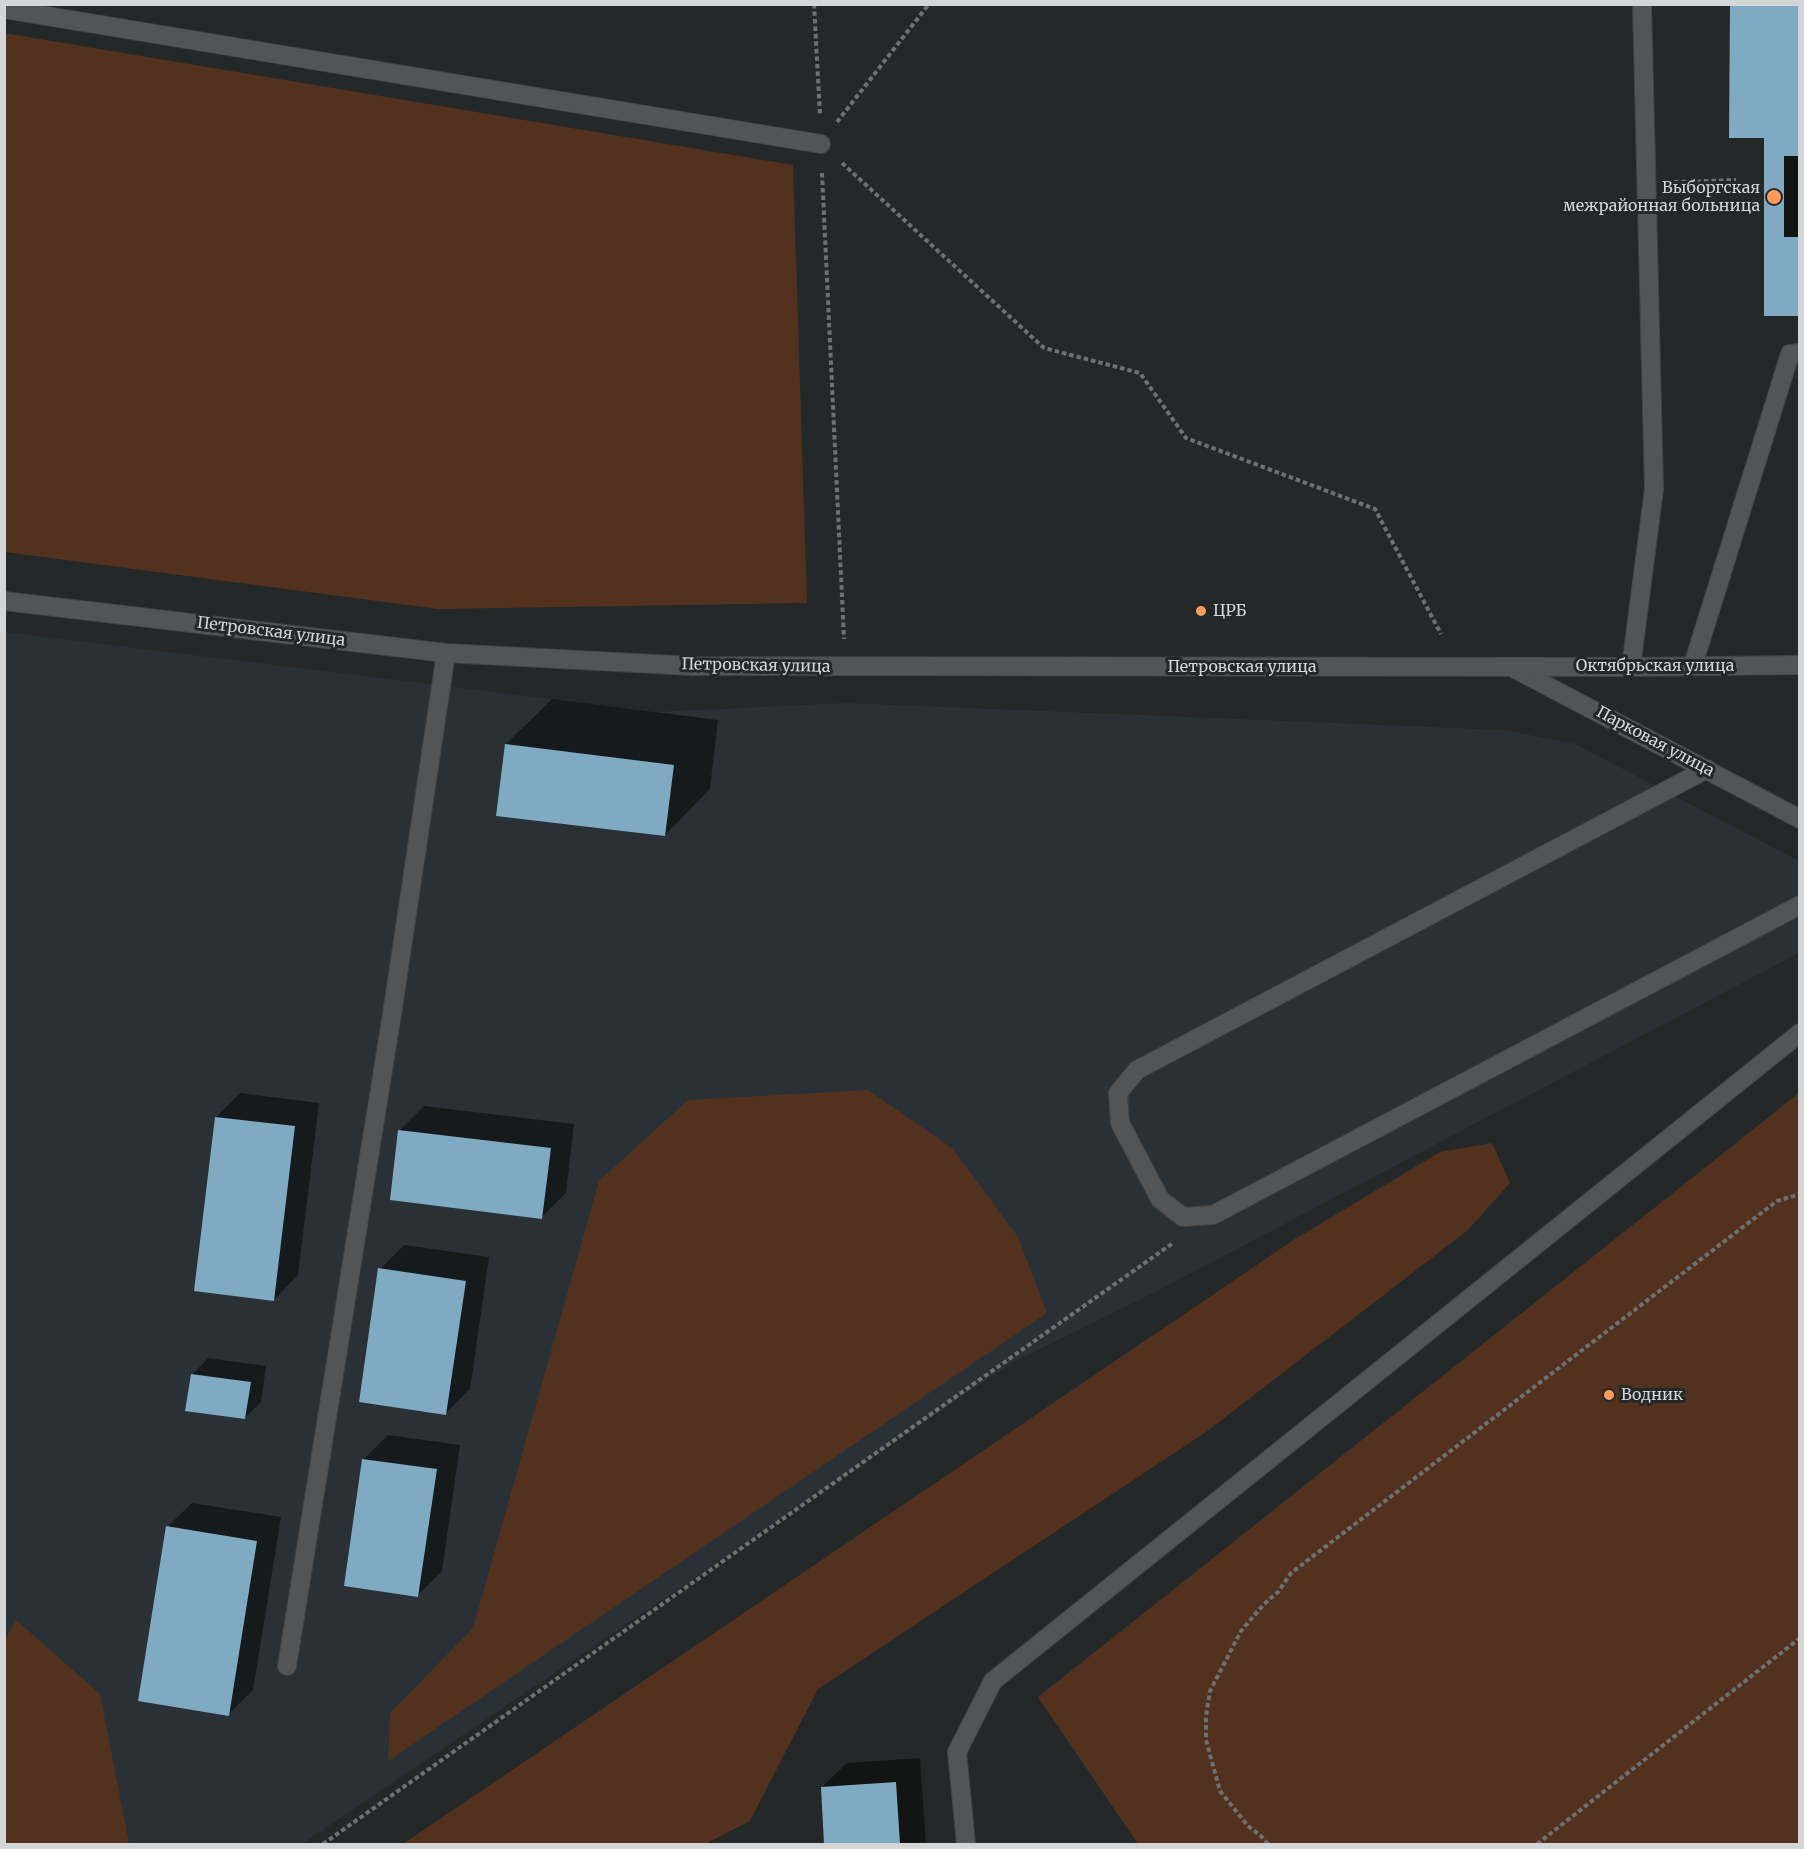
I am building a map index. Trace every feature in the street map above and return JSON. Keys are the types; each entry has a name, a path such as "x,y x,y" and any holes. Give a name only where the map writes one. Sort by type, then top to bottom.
{"street":[{"path":"1631,667 1654,489 1642,4"},
{"path":"4,9 821,144"},
{"path":"1693,665 1790,354 1800,353"},
{"name":"Петровская улица","path":"4,601 446,653 692,666 1511,666"},
{"path":"287,1666 390,1025 446,653"},
{"name":"Октябрьская улица","path":"1511,666 1800,666"},
{"name":"Парковая улица","path":"1511,666 1800,819"},
{"path":"1707,769 1137,1070 1118,1093 1120,1123 1160,1199 1183,1217 1213,1215 1800,905"},
{"path":"966,1845 957,1752 993,1681 1800,1033"}],"path":[{"path":"814,4 845,667"},
{"path":"821,144 929,4"},
{"path":"821,144 1044,348 1140,373 1186,438 1375,509 1441,634"},
{"path":"1647,184 1737,180"},
{"path":"1268,1845 1262,1836 1248,1826 1220,1791 1206,1740 1206,1716 1210,1692 1216,1676 1241,1631 1264,1604 1278,1592 1291,1573 1778,1202 1800,1194"},
{"path":"323,1845 1174,1243"},
{"path":"1537,1845 1800,1638"}],"shaded area":[{"path":"4,33 793,165 807,603 438,609 5,552"},
{"path":"5,632 657,712 847,703 1504,730 1575,744 1799,861 1799,953 1161,1289 1010,1364 302,1844 5,1844"},
{"path":"868,1090 952,1148 1018,1237 1047,1313 388,1761 390,1713 473,1628 599,1181 688,1100"},
{"name":"Водник","path":"1799,1093 1799,1844 1138,1844 1038,1697"},
{"path":"1492,1143 1510,1183 1468,1230 1206,1432 818,1689 750,1821 705,1844 403,1844 1295,1239 1440,1152"},
{"path":"16,1620 100,1694 128,1844 5,1844 5,1640"}],"building":[{"name":"Выборгская межрайонная больница","path":"1730,4 1800,4 1800,156 1784,156 1784,237 1800,237 1800,316 1764,316 1764,138 1729,138"},
{"path":"505,744 674,765 665,836 496,816"},
{"path":"215,1117 295,1126 274,1301 194,1291"},
{"path":"398,1130 551,1148 542,1219 390,1200"},
{"path":"378,1268 466,1281 446,1415 359,1402"},
{"path":"191,1374 251,1382 245,1419 185,1411"},
{"path":"362,1459 437,1469 418,1597 344,1586"},
{"path":"166,1526 257,1541 229,1716 138,1701"},
{"path":"896,1782 900,1844 824,1844 821,1787"}],"place":[{"name":"Выборгская межрайонная больница","path":"1774,197"},
{"name":"ЦРБ","path":"1201,611"},
{"name":"Водник","path":"1609,1395"}]}
